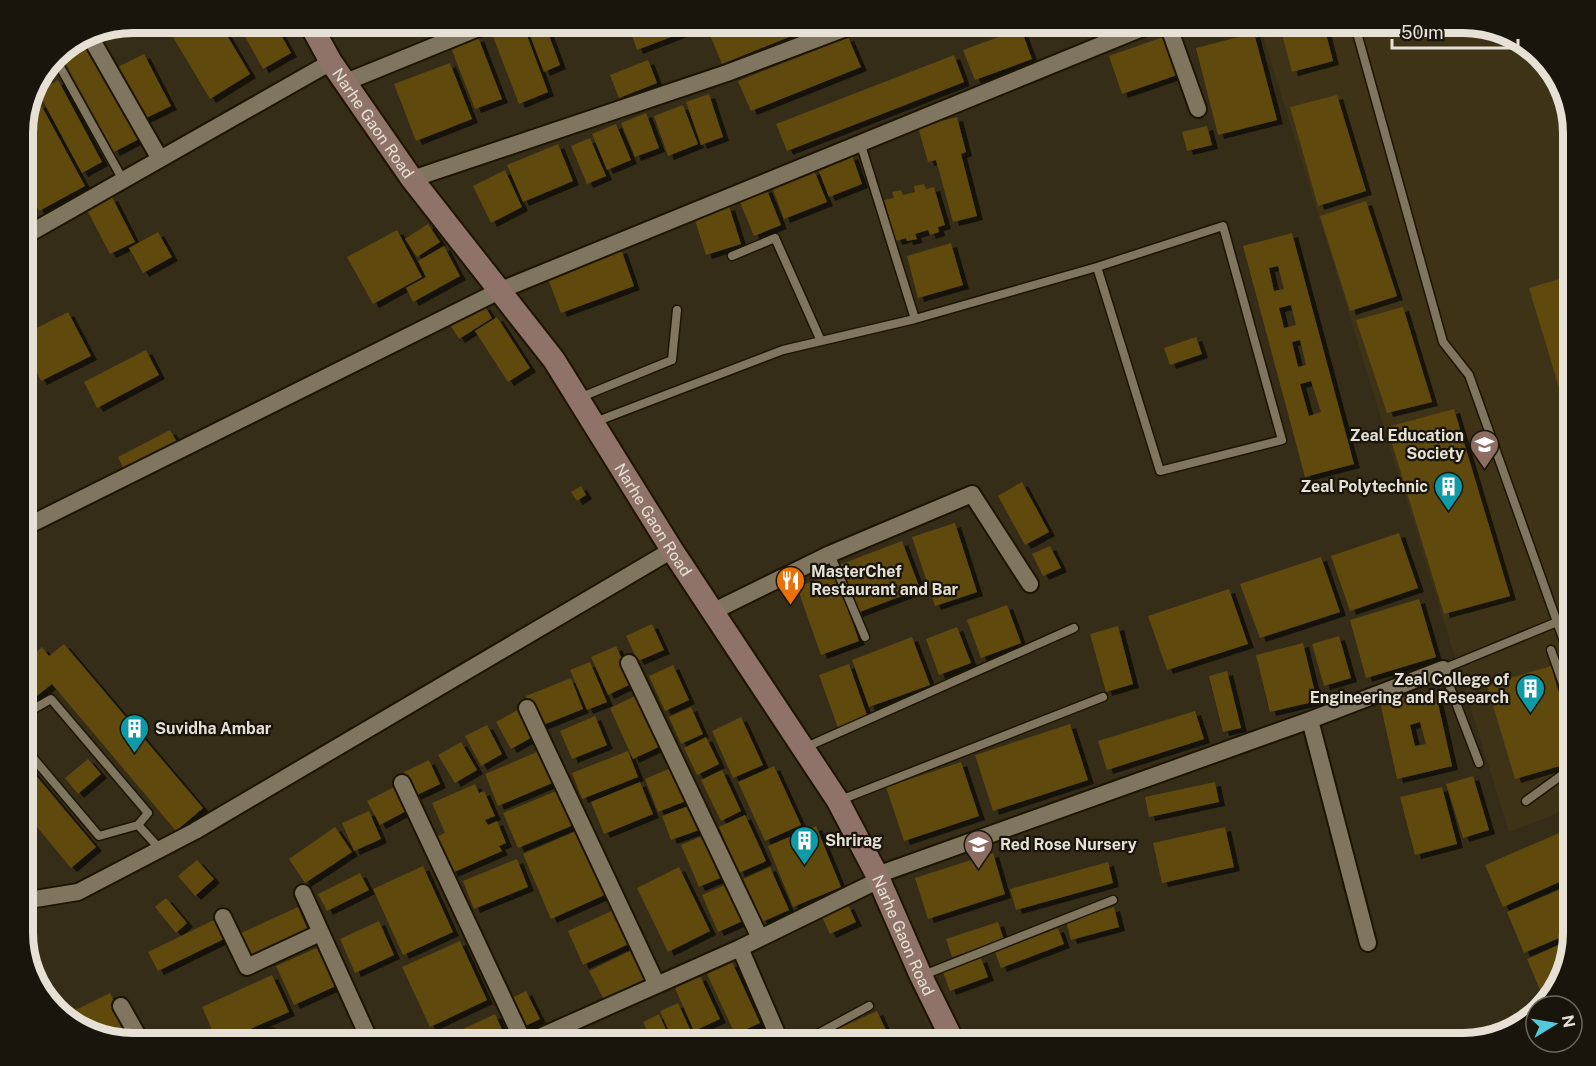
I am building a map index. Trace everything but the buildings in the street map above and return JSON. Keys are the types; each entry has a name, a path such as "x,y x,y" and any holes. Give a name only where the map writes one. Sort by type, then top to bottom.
{"street":[{"name":"Narhe Gaon Road","path":"315,33 331,62 412,178 554,360 672,550 838,801 878,878 949,1033"},
{"path":"346,82 466,33"},
{"path":"412,178 727,73 833,33"},
{"path":"33,523 501,290 1130,33"},
{"path":"1171,33 1198,109"},
{"path":"93,42 160,159"},
{"path":"33,231 331,62"},
{"path":"712,612 830,554 972,494 1030,584"},
{"path":"33,899 78,892 195,831 672,550"},
{"path":"629,663 760,938"},
{"path":"550,1033 741,948 878,878 1443,669"},
{"path":"527,708 657,986"},
{"path":"1310,720 1368,943"},
{"path":"402,783 520,1033"},
{"path":"303,893 366,1033"},
{"path":"223,917 247,967 320,933"},
{"path":"741,948 776,1033"},
{"path":"121,1006 136,1033"}],"lane":[{"path":"1357,33 1443,342 1469,375 1563,637"},
{"path":"60,66 123,180"},
{"path":"860,142 915,319"},
{"path":"594,422 783,350 915,319 1097,267 1223,226 1282,440 1160,471 1097,267"},
{"path":"732,256 775,238 821,341"},
{"path":"579,398 672,360 677,310"},
{"path":"830,554 865,637"},
{"path":"1479,763 1443,669 1557,622"},
{"path":"804,748 1074,628"},
{"path":"1551,650 1563,682"},
{"path":"838,801 1102,697"},
{"path":"33,709 51,699 148,813 138,825 99,836 33,758"},
{"path":"1526,801 1563,775"},
{"path":"138,825 160,849"},
{"path":"921,976 1113,900"},
{"path":"820,1033 869,1005"}],"shaded area":[{"name":"Zeal Education Society","path":"1262,33 1463,33 1483,35 1507,43 1529,58 1546,77 1558,101 1563,133 1563,811 1509,832"}],"place":[{"name":"Zeal Education Society","path":"1485,470"},
{"name":"Zeal Polytechnic","path":"1449,512"},
{"name":"MasterChef Restaurant and Bar","path":"790,606"},
{"name":"Zeal College of Engineering and Research","path":"1530,714"},
{"name":"Suvidha Ambar","path":"134,754"},
{"name":"Shrirag","path":"804,866"},
{"name":"Red Rose Nursery","path":"979,870"}]}
